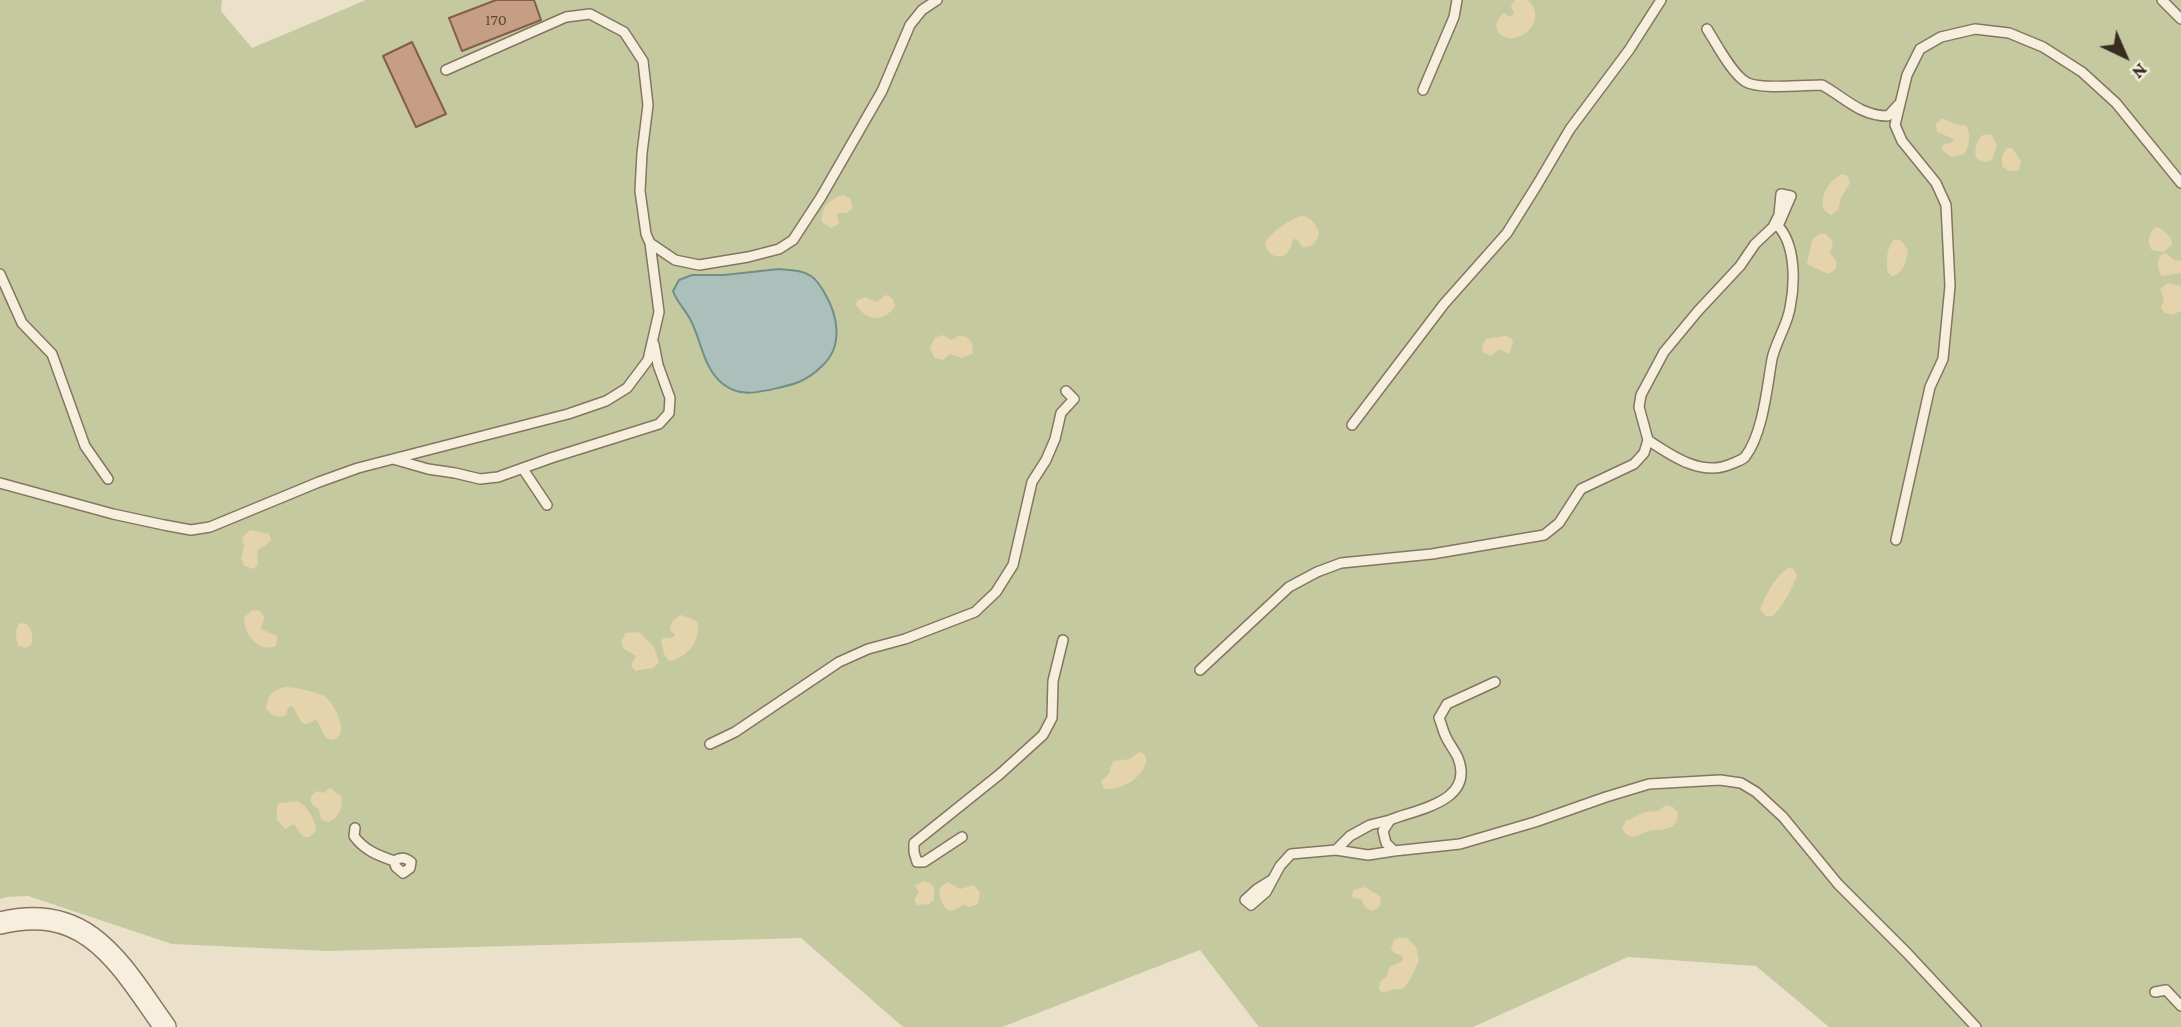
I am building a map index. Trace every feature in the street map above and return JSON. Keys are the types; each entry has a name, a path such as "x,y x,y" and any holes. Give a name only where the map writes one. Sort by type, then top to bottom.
{"street":[{"path":"0,923 39,919 70,924 92,936 109,951 165,1027"}],"lane":[{"path":"650,243 675,260 698,265 779,250 793,240 882,91 910,25 922,10 937,0"},
{"path":"1423,89 1454,17 1457,0"},
{"path":"1352,425 1444,304 1507,233 1570,129 1629,50 1661,0"},
{"path":"2162,0 2181,19"},
{"path":"0,483 113,514 191,530 210,527 319,482 392,459 568,414 606,401 627,388 648,360 659,312 640,191 648,105 643,61 624,32 590,15 566,17 446,70"},
{"path":"1707,29 1745,82 1759,86 1822,85 1864,112 1895,125"},
{"path":"1896,540 1930,387 1943,359 1948,330 1950,286 1946,205 1936,183 1902,141 1895,125 1907,75 1920,49 1941,37 1975,29 2009,33 2043,47 2082,72 2116,103 2181,183"},
{"path":"1878,116 1888,116 1900,104"},
{"path":"1200,670 1289,587 1317,572 1341,563 1432,554 1544,535 1559,523 1581,489 1634,464 1644,453 1648,440 1639,407 1641,395 1664,352 1740,266 1755,244 1773,227 1779,215 1781,194 1791,196 1778,226 1784,232 1791,256 1790,309 1774,352 1756,436 1744,458 1722,468 1699,467 1673,457 1648,440"},
{"path":"0,274 22,323 52,354 85,446 108,479"},
{"path":"392,459 480,479 498,477 659,424 669,413 670,398 657,365 654,339"},
{"path":"710,744 763,714 839,662 868,649 905,639 975,612 996,592 1013,565 1032,482 1055,439 1061,413 1074,399 1066,391"},
{"path":"523,469 547,505"},
{"path":"962,837 924,862 918,862 914,843 1043,736 1052,718 1054,681 1063,640"},
{"path":"1336,849 1350,836 1370,825 1439,804 1454,792 1460,780 1459,760 1445,736 1439,718 1447,704 1495,682"},
{"path":"1273,879 1291,854 1336,849 1368,855 1460,844 1648,784 1720,780 1741,783 1756,792 1783,817 1838,884 1976,1027"},
{"path":"1390,820 1383,831 1386,843 1394,851"},
{"path":"355,828 354,836 360,844 374,854 394,861"},
{"path":"2155,992 2166,990 2181,1006"}],"green space":[{"path":"0,0 222,0 221,11 252,48 366,0 2181,0 2181,1027 1829,1027 1756,966 1628,957 1473,1027 1259,1027 1200,950 1002,1027 903,1027 801,938 328,951 172,944 28,896 0,899"}],"sand":[{"path":"1515,0 1528,0 1535,11 1534,23 1521,36 1508,38 1497,30 1497,21 1504,13 1510,17 1514,14 1511,6"},
{"path":"1942,118 1966,126 1969,141 1963,155 1951,157 1941,149 1944,144 1951,143 1954,139 1937,132 1936,124"},
{"path":"1986,134 1992,135 1997,146 1992,160 1985,162 1977,159 1975,152 1978,141"},
{"path":"2007,148 2012,148 2021,161 2019,170 2008,171 2002,166 2002,156"},
{"path":"1842,174 1848,176 1850,183 1841,198 1838,210 1831,215 1824,210 1824,194 1833,180"},
{"path":"843,195 850,198 853,208 847,213 837,213 839,224 831,228 822,222 824,209 830,201"},
{"path":"1300,216 1307,217 1315,224 1319,235 1315,242 1311,246 1302,247 1297,239 1294,239 1286,254 1272,254 1265,242 1280,227"},
{"path":"2157,227 2167,234 2172,242 2163,252 2152,250 2149,244 2150,234"},
{"path":"1819,234 1826,234 1833,242 1830,253 1837,262 1835,270 1828,274 1807,264 1812,240"},
{"path":"1895,239 1902,241 1908,250 1902,269 1892,276 1888,273 1887,260 1888,250"},
{"path":"2166,253 2174,260 2181,261 2181,273 2162,276 2158,262 2162,254"},
{"path":"2168,283 2181,286 2181,311 2172,315 2161,308 2164,299 2160,289"},
{"path":"886,295 892,299 895,306 880,317 870,317 856,305 857,301 865,297 876,302"},
{"path":"942,335 952,340 960,336 968,338 972,343 973,354 961,358 950,354 943,360 934,358 930,347 935,338"},
{"path":"1505,336 1511,338 1513,343 1509,354 1500,349 1491,356 1483,352 1482,345 1486,339"},
{"path":"250,530 269,534 271,540 257,550 258,564 254,569 244,566 241,558 244,546 242,538"},
{"path":"1790,567 1797,576 1792,587 1773,616 1766,616 1760,610 1765,598 1776,580"},
{"path":"252,610 262,613 264,618 261,629 277,636 276,646 270,648 258,645 250,636 244,618"},
{"path":"681,615 695,620 698,624 697,637 687,653 669,661 661,641 674,637 670,626"},
{"path":"20,623 26,624 32,633 31,645 26,648 18,646 17,643 16,631"},
{"path":"639,632 654,647 659,662 653,668 635,671 631,665 636,656 624,649 621,641 626,633"},
{"path":"285,687 311,691 327,698 340,723 341,731 334,740 326,738 316,719 310,723 302,723 291,706 283,716 277,717 270,713 266,708 269,696"},
{"path":"1139,752 1144,754 1147,760 1141,773 1118,788 1104,789 1101,781 1110,773 1114,761 1130,759"},
{"path":"330,788 341,796 342,804 340,812 327,822 321,819 319,810 311,803 311,799 317,791 323,793"},
{"path":"297,801 307,809 314,821 316,830 309,837 303,836 294,824 285,829 277,820 277,806 280,803"},
{"path":"1666,805 1673,807 1678,813 1674,825 1633,837 1622,829 1626,821"},
{"path":"924,881 934,887 934,900 929,904 917,905 914,900 919,892 915,886"},
{"path":"948,882 960,889 974,885 980,893 978,904 970,907 963,905 952,911 946,909 940,890"},
{"path":"1365,887 1381,897 1380,906 1373,911 1365,907 1361,899 1353,898 1352,895 1354,890"},
{"path":"1407,938 1416,947 1419,961 1403,989 1384,993 1379,990 1380,982 1388,975 1390,967 1403,960 1402,956 1394,953 1391,948 1394,940"}],"water":[{"path":"779,269 807,274 820,286 833,310 836,330 834,349 822,366 797,382 757,392 734,390 723,384 712,371 692,323 673,291 679,280 692,275 724,275"}],"building":[{"path":"496,0 534,0 541,20 462,51 449,18"},
{"path":"412,42 446,114 416,127 383,56"}]}
